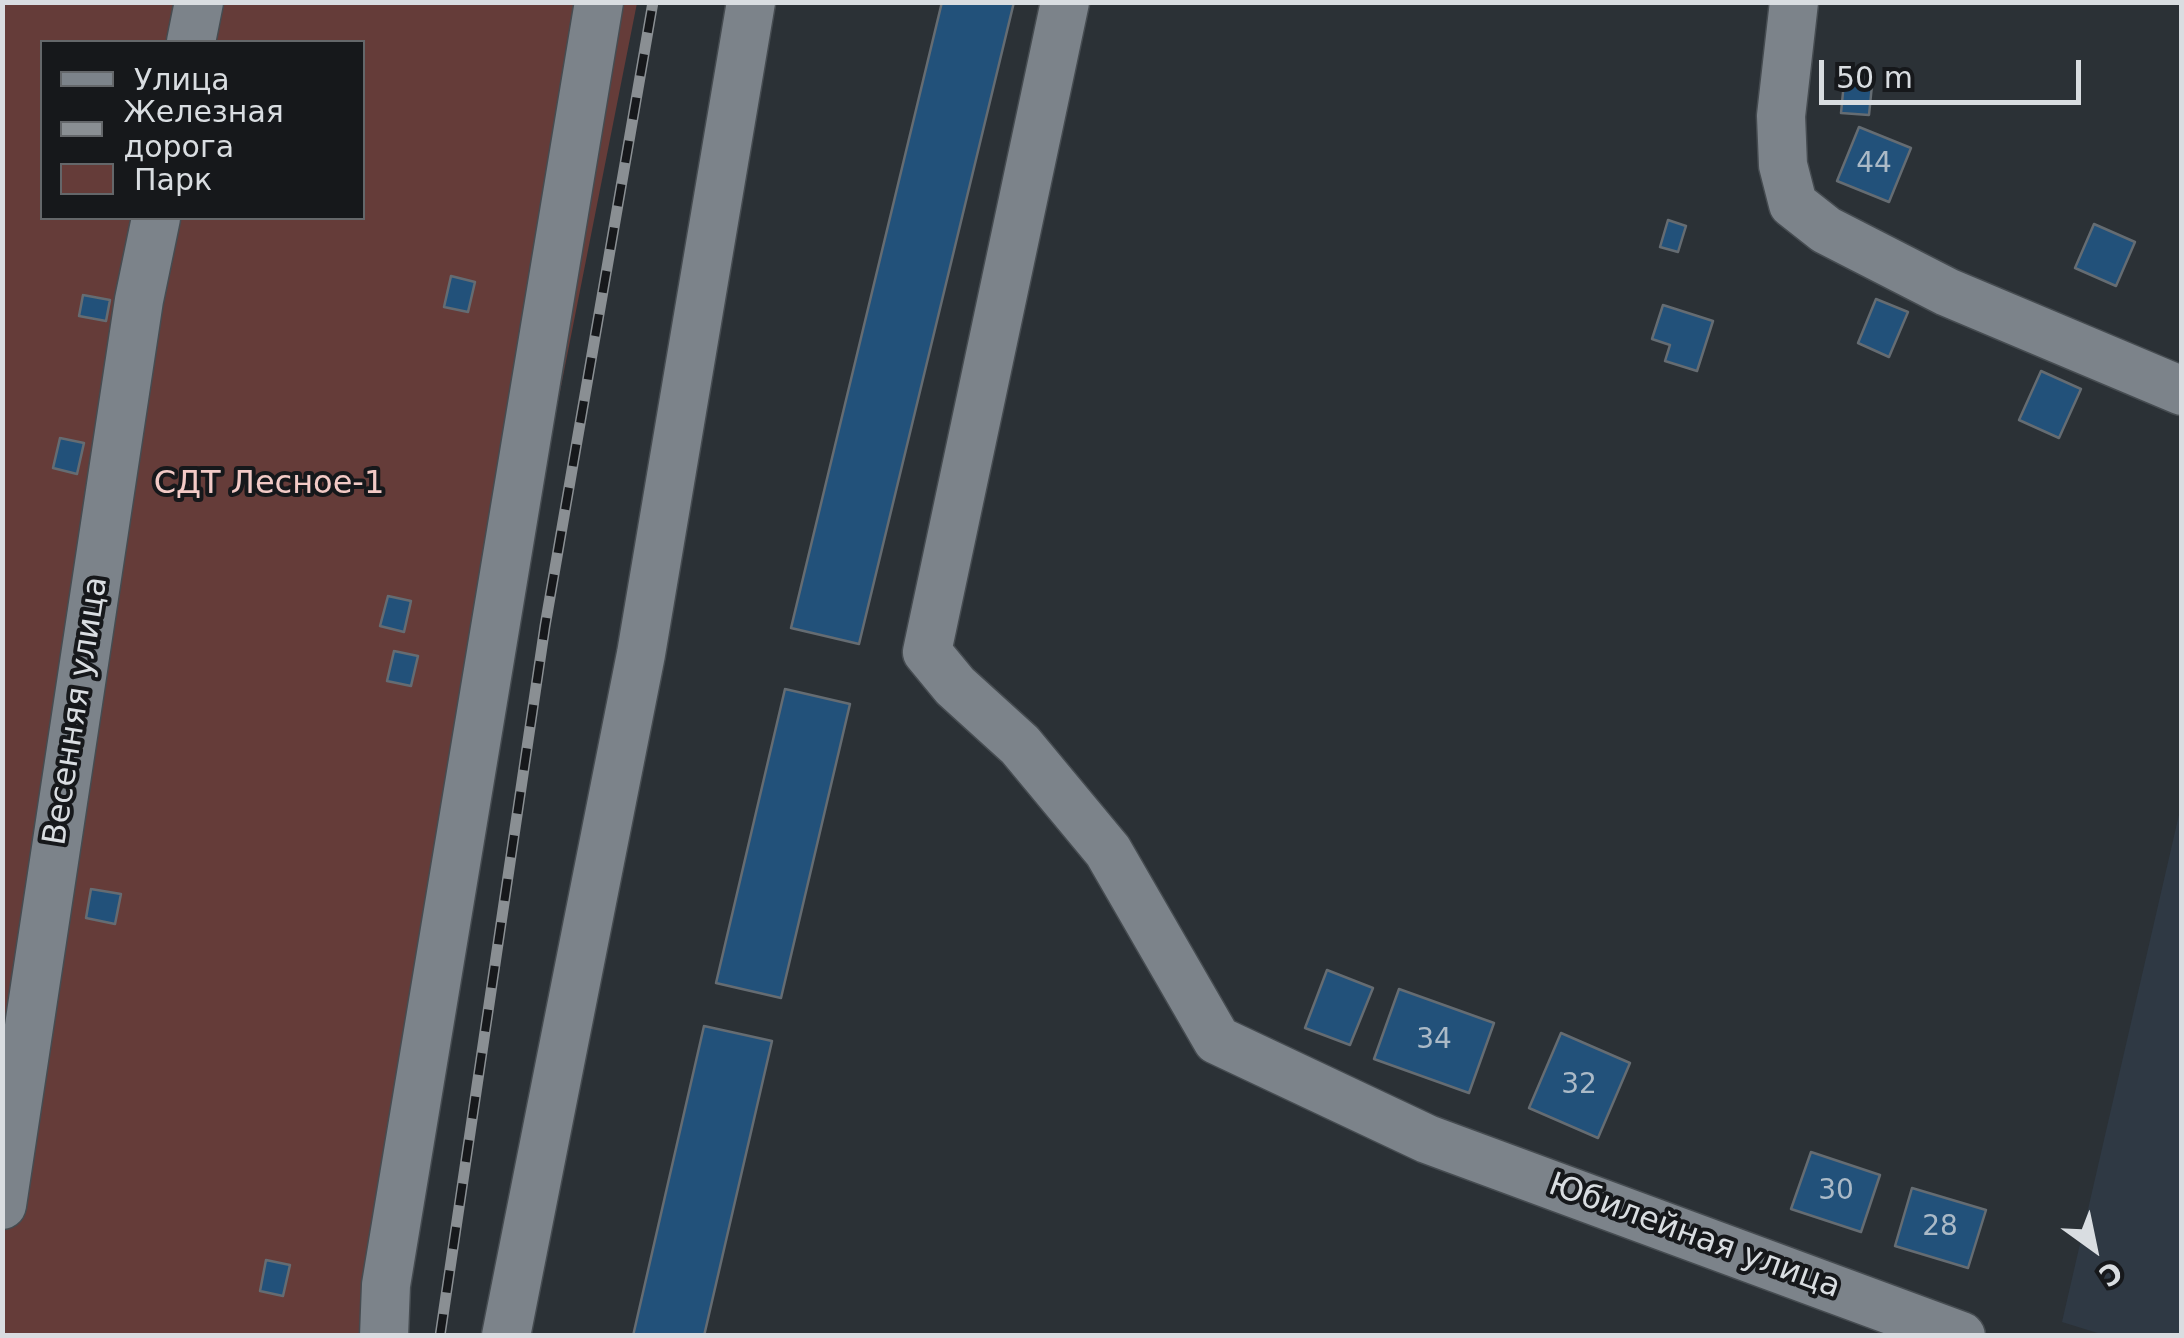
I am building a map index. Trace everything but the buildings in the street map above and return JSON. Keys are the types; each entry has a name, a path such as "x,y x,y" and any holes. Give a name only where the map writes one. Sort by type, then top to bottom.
{"street":[{"path":"190,40 198,2"},
{"path":"384,1336 386,1285 599,2"},
{"path":"506,1336 641,654 751,2"},
{"name":"Юбилейная улица","path":"1065,2 928,652 955,686 1020,746 1108,851 1217,1040 1426,1139 1961,1336"},
{"path":"1794,2 1781,116 1783,164 1793,204 1826,230 1947,292 2182,391"},
{"name":"Весенняя улица","path":"2,1205 139,300 156,220"}],"shaded area":[{"path":"2181,806 2181,1335 2104,1335 2062,1322"}],"green space":[{"name":"СДТ Лесное-1","path":"3,3 637,3 373,1335 3,1336"}],"railway":[{"path":"440,1336 545,626 653,2"}]}
